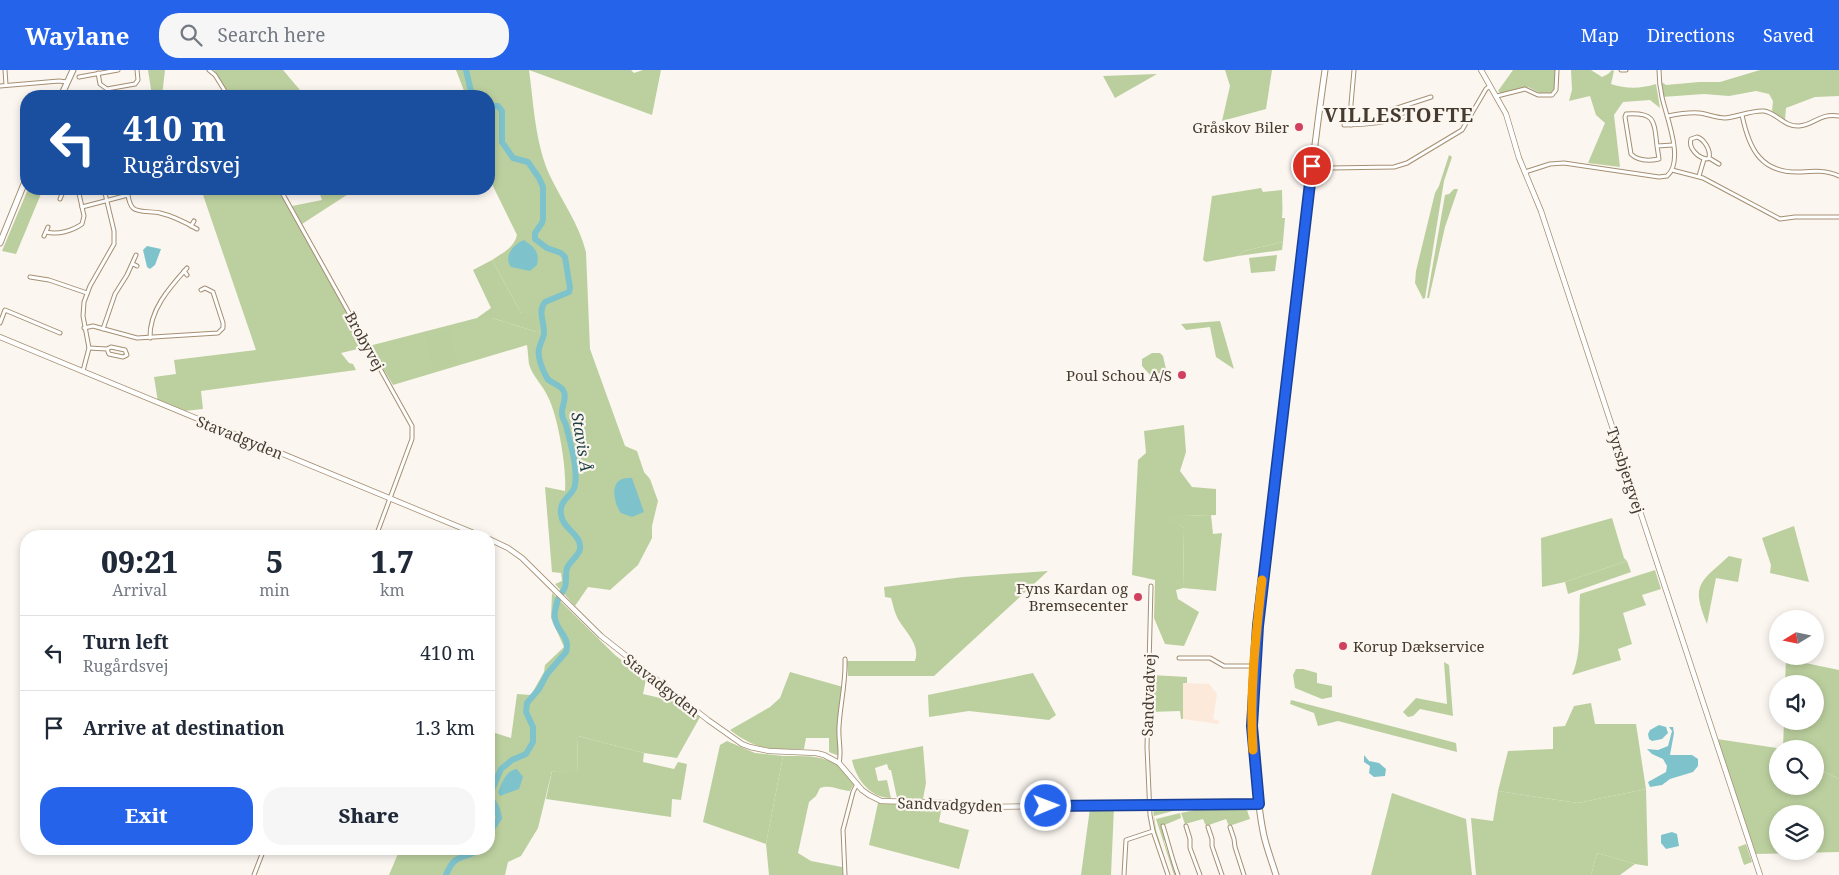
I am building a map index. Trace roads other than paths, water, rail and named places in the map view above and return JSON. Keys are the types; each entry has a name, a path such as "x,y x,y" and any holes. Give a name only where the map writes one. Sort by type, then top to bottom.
{"main road":[{"path":"64,90 73,70"},
{"path":"1276,875 1264,838 1259,804 1252,726 1255,666 1260,598 1325,70"},
{"path":"0,243 20,194"}],"street":[{"path":"5,70 6,85"},
{"path":"79,77 118,70"},
{"path":"98,73 100,84 107,89 135,84 138,80 137,70"},
{"path":"209,70 215,75 224,90"},
{"path":"1351,125 1354,70"},
{"name":"Tyrsbjergvej","path":"1481,70 1506,114 1519,158 1541,211 1760,875"},
{"path":"1497,96 1525,89 1538,95 1552,95 1556,90 1557,70"},
{"path":"1621,70 1626,70"},
{"path":"1525,172 1550,164 1564,163 1659,178 1667,176 1672,170 1674,145 1668,116 1662,99 1659,70"},
{"path":"0,86 60,81 67,83"},
{"path":"1330,168 1394,167 1407,163 1462,130 1486,89 1491,86"},
{"path":"1390,120 1388,111 1431,97"},
{"path":"1344,125 1376,124 1392,121 1408,116 1405,106"},
{"path":"1668,116 1682,113 1699,113 1726,118 1765,111 1786,124 1797,126 1804,126 1822,116 1839,116"},
{"path":"1626,114 1643,114 1651,119 1658,146 1659,159 1640,160 1631,154 1626,114"},
{"path":"1742,114 1750,143 1757,156 1764,162 1779,170 1788,172 1823,171 1839,176"},
{"path":"1709,158 1710,153 1703,140 1695,137 1690,141 1690,146 1700,158 1709,158 1719,164"},
{"path":"1658,146 1674,145"},
{"path":"1699,176 1704,159"},
{"path":"1672,170 1699,176 1776,218 1785,220 1795,217 1839,217"},
{"path":"60,199 62,195"},
{"path":"46,232 57,233 78,226 84,220 79,195"},
{"path":"83,372 89,348 82,310 87,293 114,244 114,231 105,195"},
{"name":"Brobyvej","path":"283,195 412,426 412,439 378,530"},
{"path":"82,207 128,196 130,204 137,210 161,213 197,229"},
{"path":"191,226 194,222"},
{"path":"44,236 48,227"},
{"path":"103,329 115,294 133,264 136,255"},
{"path":"133,264 137,266"},
{"path":"150,338 151,320 163,298 187,268"},
{"path":"184,271 188,275"},
{"path":"35,272 35,277"},
{"path":"30,277 49,280 87,293"},
{"path":"84,328 93,326 137,338 221,331 223,322 213,292 206,288 205,283"},
{"path":"201,290 206,288"},
{"path":"0,323 6,310 60,333"},
{"path":"52,330 54,325"},
{"name":"Stavadgyden","path":"0,337 466,530"},
{"path":"89,348 107,349 111,347 125,350 127,355 123,357 109,354 107,349"},
{"name":"Stavadgyden","path":"495,543 508,548 522,558 601,636 628,659 734,739 759,750 816,753 831,758 839,763 858,784"},
{"name":"Sandvadvej","path":"1151,586 1147,747 1150,804 1153,831 1168,875"},
{"path":"1179,658 1210,658 1224,666 1255,666"},
{"path":"839,763 841,754 839,728 845,660"},
{"path":"845,875 843,830 853,792 858,784"},
{"name":"Sandvadgyden","path":"858,784 869,795 881,801 950,803 979,807 1259,804"},
{"path":"1163,826 1168,848 1178,875"},
{"path":"1186,826 1190,839 1190,848 1200,875"},
{"path":"1208,827 1222,875"},
{"path":"1230,828 1234,839 1234,847 1244,875"},
{"path":"1124,875 1126,840 1153,831"},
{"path":"254,875 262,855"}],"water":[{"path":"524,240 533,247 538,256 537,265 530,271 511,267 508,259 510,251 516,244"},
{"path":"147,246 161,249 155,265 150,269 147,267 143,250"},
{"path":"632,478 644,512 632,517 621,513 615,501 614,491 620,480"},
{"path":"1659,725 1666,727 1668,733 1662,739 1652,741 1649,739 1648,734 1650,730"},
{"path":"1669,727 1673,727 1674,733 1670,755 1692,755 1698,759 1698,766 1693,772 1670,779 1662,785 1650,787 1648,782 1666,772 1667,766 1663,759 1652,754 1647,749 1658,750 1668,746 1672,731"},
{"path":"1364,755 1369,761 1379,763 1386,769 1385,776 1374,777 1369,773 1370,766 1364,762"},
{"path":"517,769 523,777 519,789 500,796 498,792 505,778 510,772"},
{"path":"1672,832 1677,834 1679,846 1666,849 1661,843 1661,835"}],"waterway":[{"name":"Stavis Å","path":"466,70 471,90"},
{"name":"Stavis Å","path":"495,106 498,106 502,111 502,142 513,158 528,162 543,187 543,219 535,233 535,239 547,248 561,253 565,257 569,292 545,302 543,306 541,314 544,334 539,347 539,356 547,378 561,387 565,395 562,415 573,455 576,478 574,489 562,504 561,514 565,524 580,544 578,554 567,568 565,587 557,600 555,612 556,623 567,642 566,652 547,674 539,689 527,703 526,712 533,727 533,742 526,754 512,760 501,769 495,783"},
{"name":"Stavis Å","path":"495,805 499,818 495,824"},
{"name":"Stavis Å","path":"446,875 453,862 467,855"}],"place":[{"name":"Gråskov Biler","path":"1299,127"},
{"name":"Poul Schou A/S","path":"1182,375"},
{"name":"Fyns Kardan og Bremsecenter","path":"1138,597"},
{"name":"Korup Dækservice","path":"1343,646"}],"district":[{"name":"VILLESTOFTE","path":"1399,114"}]}
